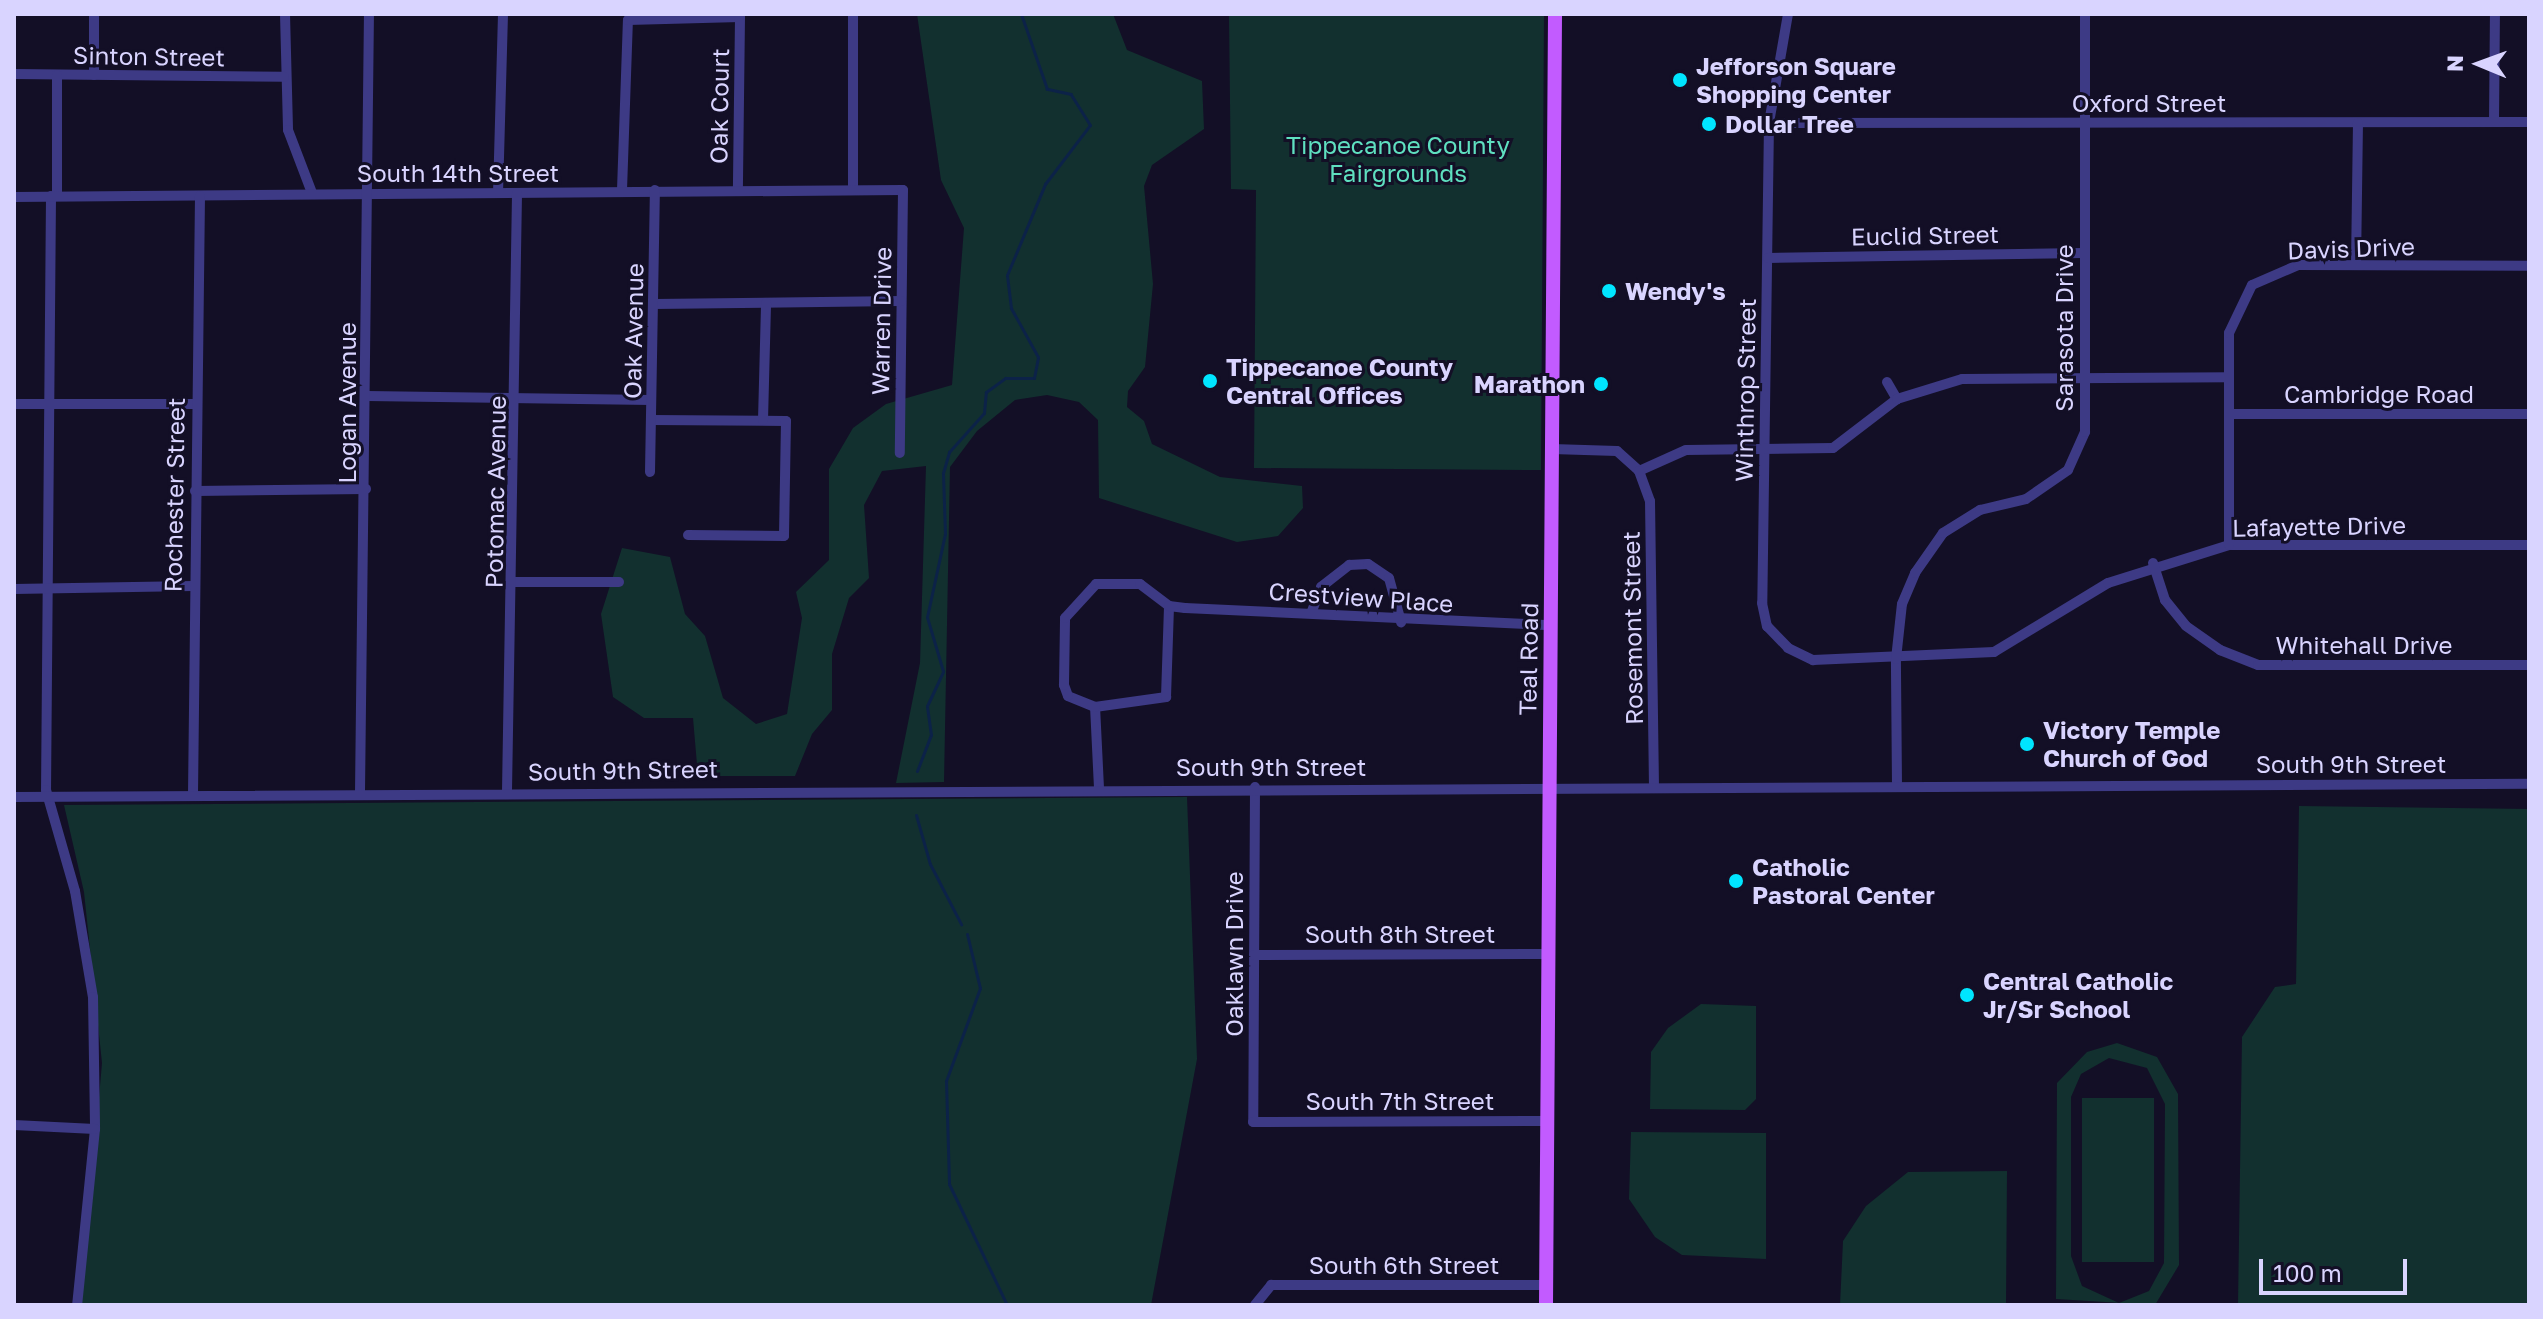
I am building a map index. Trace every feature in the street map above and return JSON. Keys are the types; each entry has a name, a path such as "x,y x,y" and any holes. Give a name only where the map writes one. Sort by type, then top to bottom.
{"main road":[{"name":"Teal Road","path":"1546,1305 1555,14"}],"street":[{"path":"94,14 94,75"},
{"path":"285,14 284,77 288,130 312,193"},
{"name":"Logan Avenue","path":"360,792 366,489 369,14"},
{"path":"498,193 503,14"},
{"path":"853,14 853,189"},
{"name":"Winthrop Street","path":"1788,14 1769,123 1763,451 1767,626 1813,660 1896,659"},
{"name":"Sarasota Drive","path":"1897,786 1896,659 1902,604 1943,533 1980,510 2026,499 2068,470 2085,432 2085,14"},
{"path":"2494,122 2495,14"},
{"name":"Oak Court","path":"622,190 628,20 740,17 738,190"},
{"name":"Sinton Street","path":"14,74 284,77"},
{"path":"57,75 48,403 49,793 93,997 95,1129 77,1305"},
{"name":"Oxford Street","path":"1769,123 2529,122"},
{"path":"2356,265 2358,123"},
{"name":"Oak Avenue","path":"650,472 655,190"},
{"name":"South 14th Street","path":"14,197 903,190"},
{"name":"Warren Drive","path":"900,453 903,190"},
{"name":"Potomac Avenue","path":"507,791 515,582 517,193"},
{"name":"Rochester Street","path":"193,794 195,404 200,196"},
{"name":"Euclid Street","path":"1768,258 2083,253"},
{"name":"Davis Drive","path":"2229,545 2229,377 2233,314 2252,285 2281,269 2356,265 2529,266"},
{"path":"654,304 901,301"},
{"path":"763,420 766,303"},
{"path":"1552,449 1617,451 1639,471 1686,450 1833,448 1897,399 1962,379 2229,377"},
{"path":"1887,382 1897,399"},
{"path":"367,396 517,401 651,400"},
{"path":"14,404 195,404"},
{"name":"Cambridge Road","path":"2229,414 2529,414"},
{"path":"651,420 786,421 784,536 688,535"},
{"name":"Rosemont Street","path":"1639,471 1650,501 1654,786"},
{"path":"195,491 366,489"},
{"name":"Lafayette Drive","path":"1896,659 1994,652 2153,563 2229,545 2529,545"},
{"name":"Whitehall Drive","path":"2153,563 2165,600 2186,626 2258,665 2529,665"},
{"path":"1312,611 1321,587 1349,565 1368,564 1389,578 1401,622"},
{"name":"Crestview Place","path":"1095,707 1068,696 1064,685 1071,605 1096,584 1125,580 1169,606 1312,611 1401,622 1551,625"},
{"path":"515,582 619,582"},
{"path":"14,589 193,586"},
{"path":"1099,788 1095,707 1166,697 1169,606"},
{"name":"South 9th Street","path":"14,797 49,793 2529,784"},
{"name":"Oaklawn Drive","path":"1253,1122 1255,787"},
{"name":"South 8th Street","path":"1254,955 1547,954"},
{"name":"South 7th Street","path":"1253,1122 1547,1121"},
{"path":"14,1125 95,1129"},
{"name":"South 6th Street","path":"1255,1305 1262,1288 1546,1285"}],"green space":[{"path":"917,14 1113,14 1127,50 1202,81 1204,129 1152,165 1144,186 1153,284 1145,367 1128,391 1127,407 1144,421 1152,444 1220,477 1302,486 1303,508 1278,536 1237,542 1099,498 1098,420 1079,402 1047,395 1015,400 977,431 950,467 944,782 896,783 920,663 926,466 882,471 864,505 869,578 849,598 832,654 832,710 812,734 795,776 698,776 693,718 644,718 613,697 601,614 622,548 670,557 685,614 705,636 723,698 756,724 787,714 802,618 796,592 829,560 829,469 853,428 886,404 952,385 964,228 941,180"},
{"name":"Tippecanoe County Fairgrounds","path":"1229,14 1544,14 1541,470 1254,468 1256,190 1231,189"},
{"path":"1187,797 1197,1059 1151,1305 81,1305 102,1063 84,892 64,805"},
{"path":"2299,806 2529,809 2529,1305 2238,1305 2242,1037 2275,987 2296,984"},
{"path":"1701,1004 1756,1006 1756,1099 1745,1110 1650,1109 1651,1052 1668,1028"},
{"path":"2117,1043 2157,1057 2178,1094 2179,1265 2155,1305 2119,1303 2056,1299 2057,1083 2087,1052","holes":["2109,1058 2147,1068 2165,1104 2164,1263 2149,1291 2119,1303 2082,1286 2071,1256 2071,1097 2081,1074"]},
{"path":"2082,1098 2154,1098 2154,1262 2082,1262"},
{"path":"1631,1132 1766,1133 1766,1259 1682,1255 1655,1237 1629,1199"},
{"path":"2007,1171 2006,1305 1840,1305 1843,1241 1866,1206 1908,1172"}],"waterway":[{"path":"917,771 931,735 927,706 943,671 927,617 945,534 943,473 949,452 984,413 986,392 1005,378 1034,378 1038,357 1011,308 1007,275 1045,184 1090,125 1071,94 1047,89 1021,14"},
{"path":"916,815 930,864 961,924"},
{"path":"967,934 980,988 946,1081 949,1184 1007,1305"}],"place":[{"name":"Jefforson Square Shopping Center","path":"1680,80"},
{"name":"Dollar Tree","path":"1709,124"},
{"name":"Wendy's","path":"1609,291"},
{"name":"Tippecanoe County Central Offices","path":"1210,381"},
{"name":"Marathon","path":"1601,384"},
{"name":"Victory Temple Church of God","path":"2027,744"},
{"name":"Catholic Pastoral Center","path":"1736,881"},
{"name":"Central Catholic Jr/Sr School","path":"1967,995"}]}
